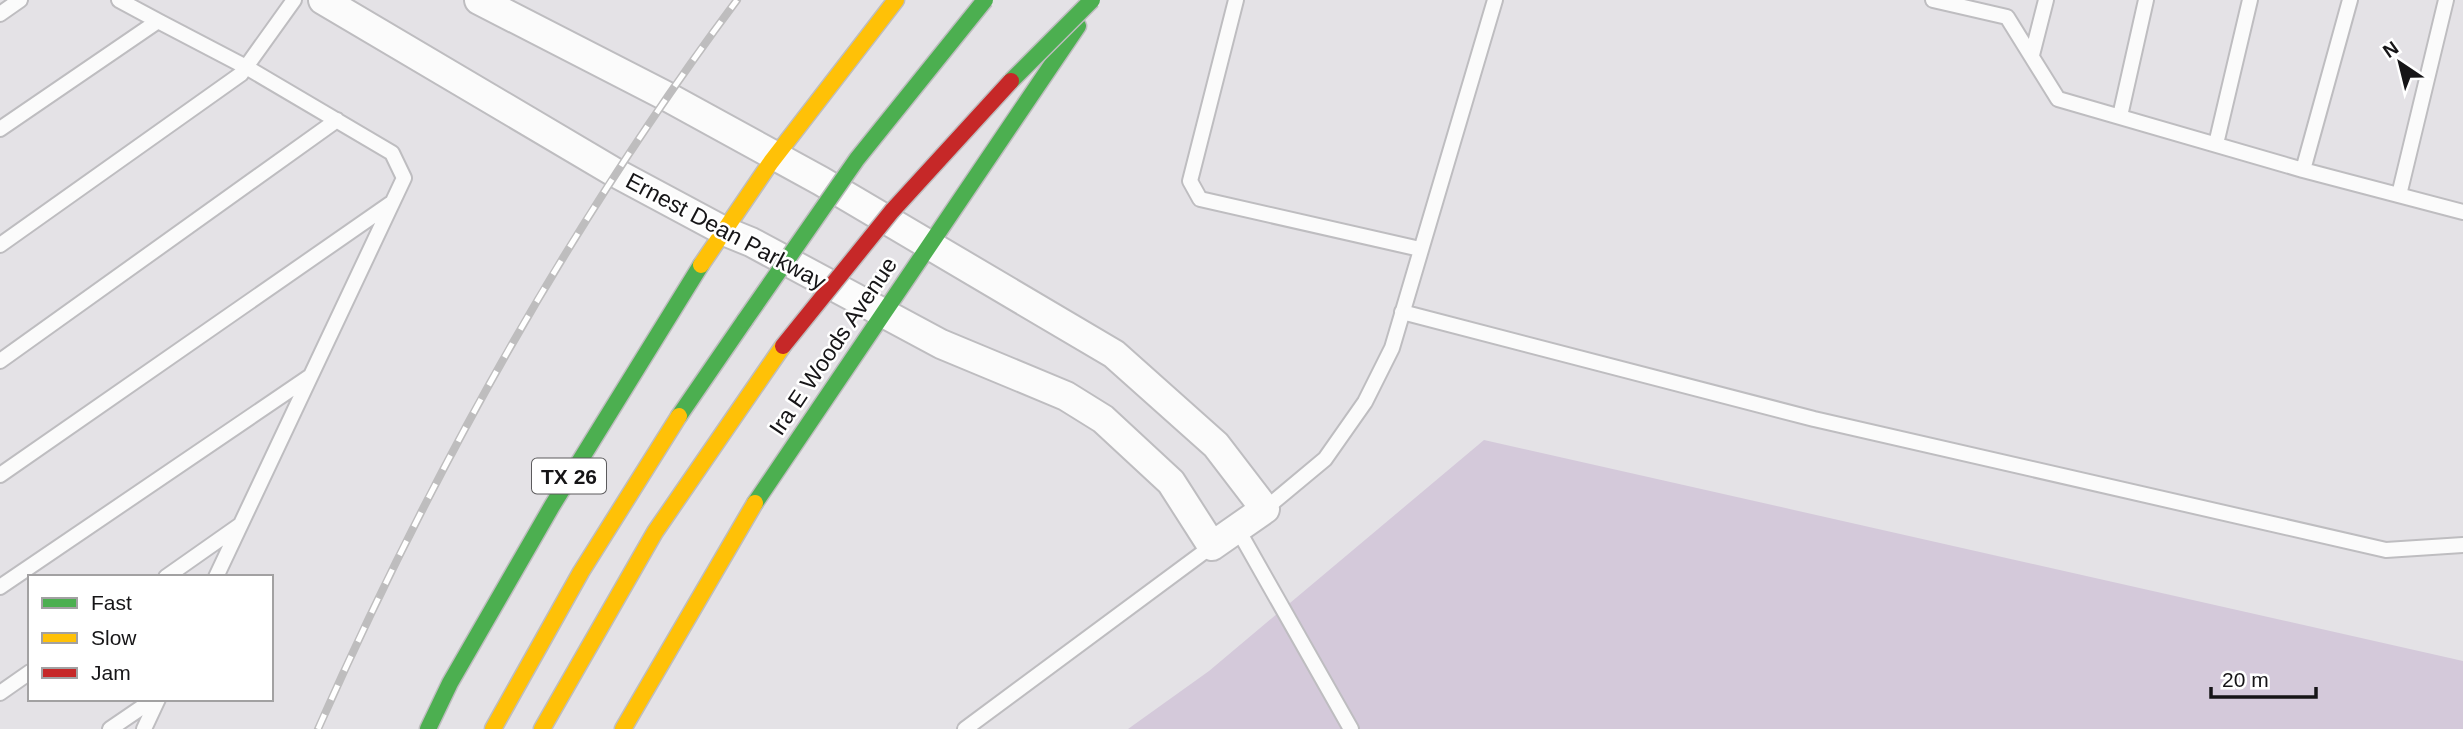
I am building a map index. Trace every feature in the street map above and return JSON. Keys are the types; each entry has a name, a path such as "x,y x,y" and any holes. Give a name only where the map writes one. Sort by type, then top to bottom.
{"main road":[{"name":"TX 26","path":"428,729 450,683 613,399 774,156 896,0"},
{"path":"493,729 550,622 679,415 857,159 985,0"},
{"path":"542,729 655,532 783,346 866,239 962,129 1094,0"},
{"name":"Ira E Woods Avenue","path":"623,729 751,509 1094,0"}],"street":[{"name":"Ernest Dean Parkway","path":"323,0 603,166 724,231 751,242 941,344 1066,396 1103,419 1171,482 1212,546"},
{"path":"479,0 774,156 930,243 1114,354 1216,445 1265,509 1212,546"}],"lane":[{"path":"0,14 20,0"},
{"path":"119,0 246,67 392,153 404,178 217,575"},
{"path":"0,244 230,82 246,67 294,0"},
{"path":"1236,0 1190,181 1200,199 1420,249"},
{"path":"1265,509 1325,459 1376,380 1392,348 1495,0"},
{"path":"2032,55 2046,0"},
{"path":"2120,116 2146,0"},
{"path":"2216,144 2250,0"},
{"path":"2304,170 2350,0"},
{"path":"2399,195 2446,0"},
{"path":"1940,1 2007,17 2058,99 2304,170 2463,212"},
{"path":"0,129 158,21"},
{"path":"0,361 337,121"},
{"path":"0,475 393,202"},
{"path":"1402,312 1814,419 2372,547 2386,550 2463,545"},
{"path":"0,587 310,376"},
{"path":"169,575 241,525"},
{"path":"1237,528 1351,729"},
{"path":"965,729 1212,546"},
{"path":"0,693 28,673"},
{"path":"110,729 153,701"},
{"path":"144,729 155,701"}],"shaded area":[{"path":"1484,440 2463,661 2463,729 1128,729 1209,671"}],"railway":[{"path":"318,729 408,538 507,353 616,173 737,0"}],"traffic: fast":[{"path":"745,320 857,159 985,0"},
{"path":"1011,81 1092,0"},
{"path":"755,503 1078,26"},
{"path":"428,729 450,683 552,506 701,265"},
{"path":"679,416 745,320"}],"traffic: slow":[{"path":"701,265 771,162 896,0"},
{"path":"542,729 655,532 783,346"},
{"path":"493,729 581,572 679,416"},
{"path":"623,729 755,503"}],"traffic: jam":[{"path":"783,346 892,211 1011,81"}]}
